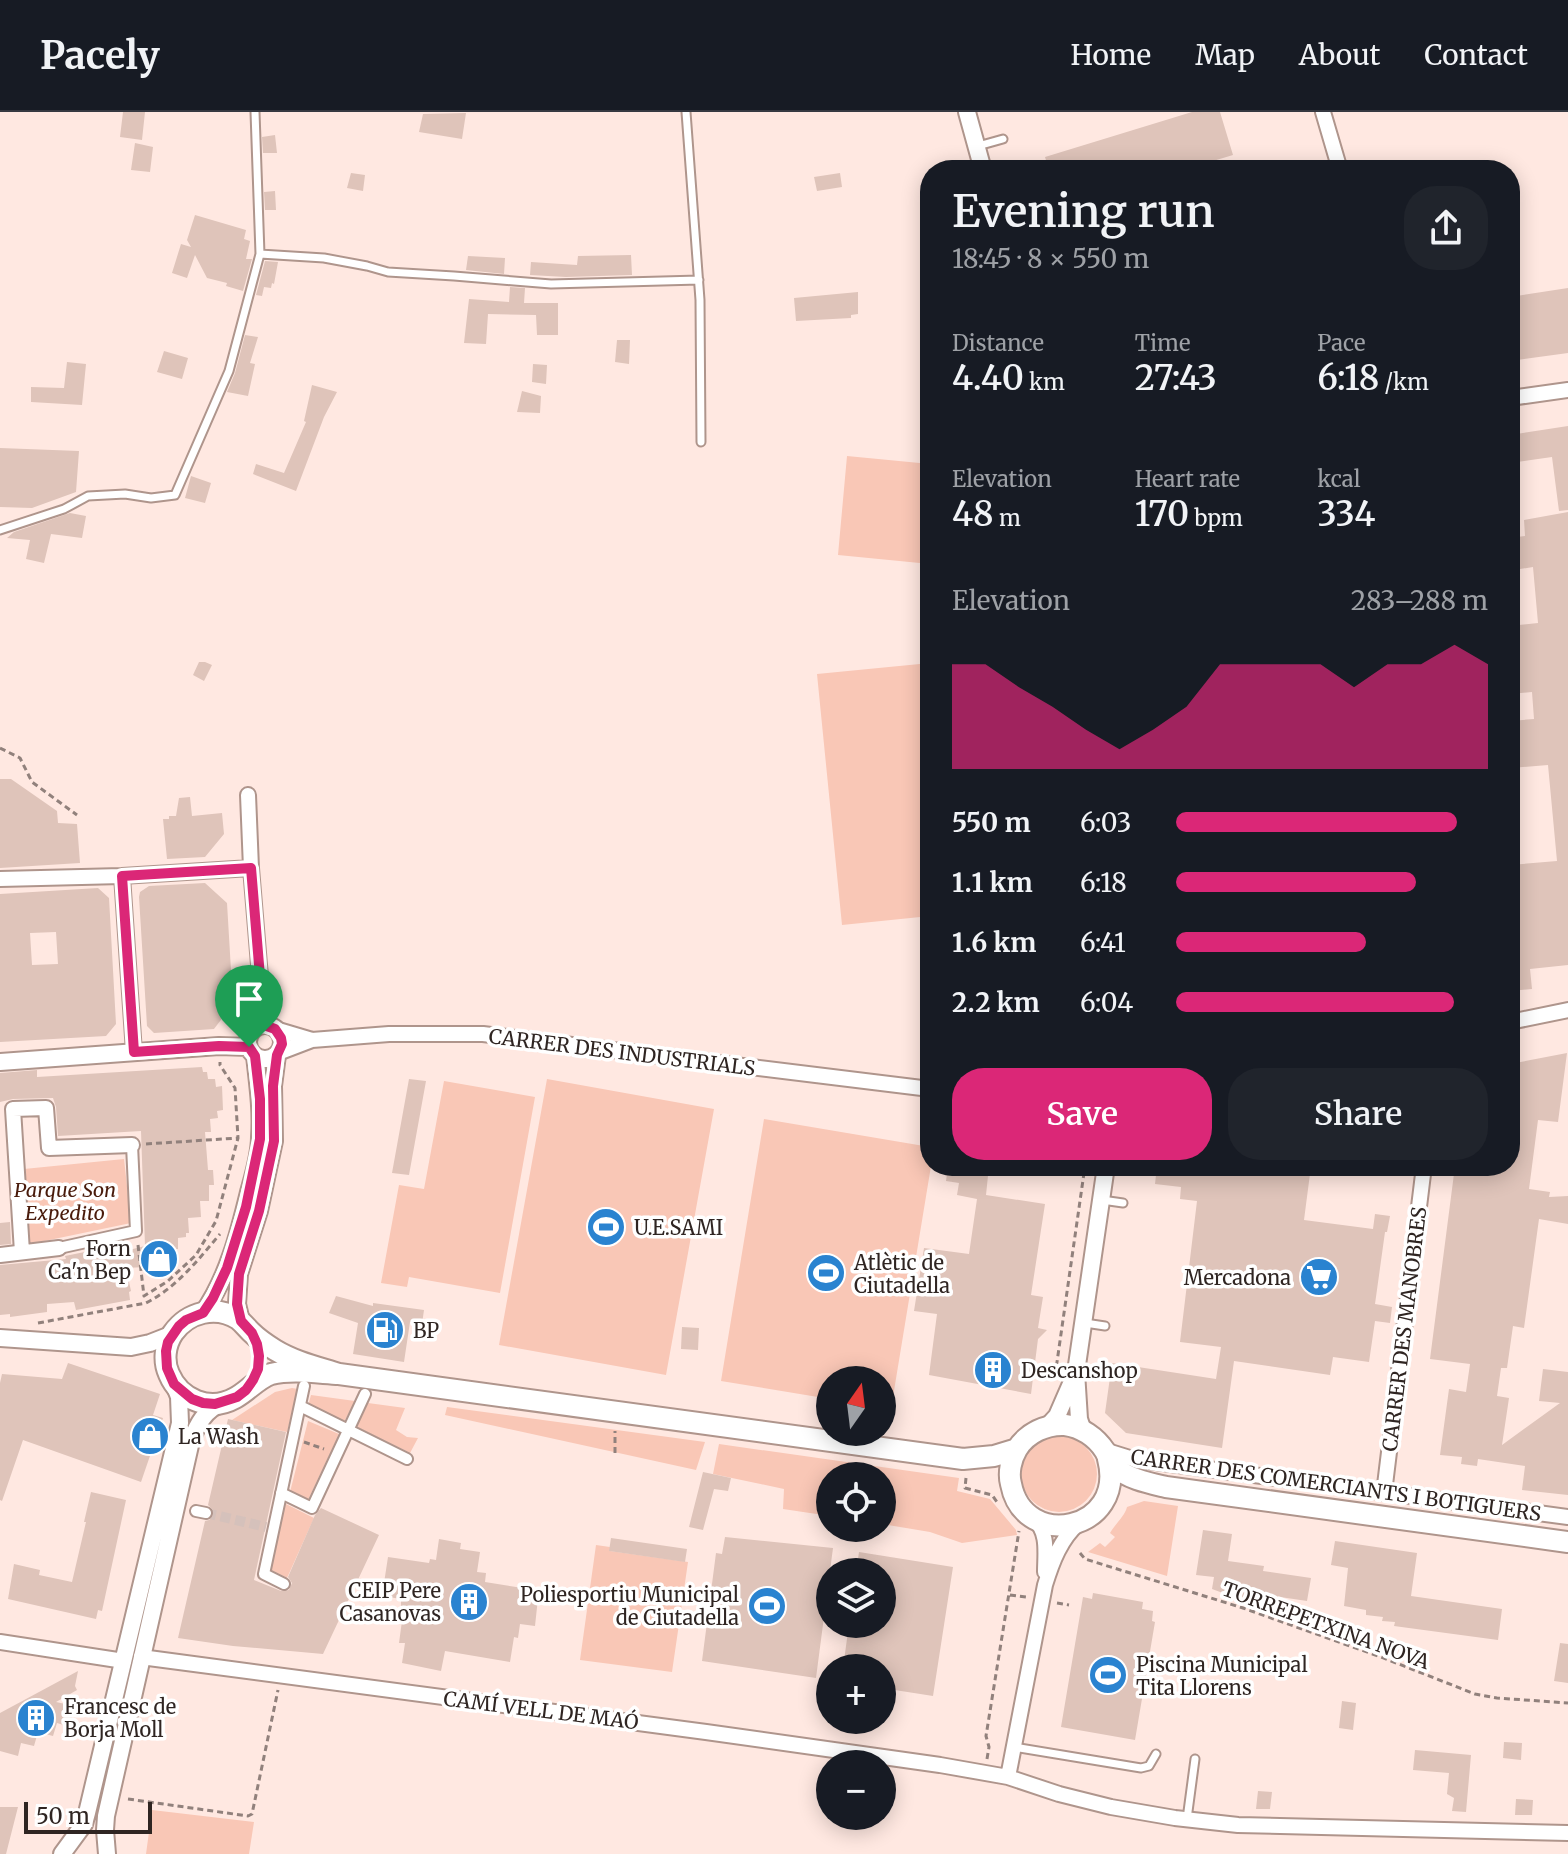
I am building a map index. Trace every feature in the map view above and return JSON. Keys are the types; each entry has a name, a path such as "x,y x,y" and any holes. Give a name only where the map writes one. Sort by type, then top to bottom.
{"main road":[{"path":"339,1374 279,1352 223,1313 203,1313 186,1320 173,1334 166,1351 167,1368 174,1384 192,1399 215,1404 226,1402 272,1374 339,1374 967,1459 1017,1449"},
{"path":"246,1327 257,1344 259,1356 258,1369 246,1390"},
{"path":"1006,1497 1010,1468 1017,1449 1025,1439 1047,1427 1065,1425 1091,1436 1117,1469 1166,1487 1568,1542"},
{"path":"967,1459 1001,1477 1006,1497 1020,1506 1024,1522 1061,1526 1080,1522 1098,1510 1106,1497 1111,1478 1106,1454"},
{"path":"1106,1497 1118,1490 1166,1487"}],"street":[{"path":"967,112 980,160"},
{"path":"1323,112 1337,160"},
{"path":"1520,397 1568,390"},
{"path":"246,1327 237,1304 239,1274 259,1211 274,1141 273,1086 277,1054 282,1044 281,1038 270,1027 251,868 248,795"},
{"path":"0,879 251,868"},
{"path":"122,876 134,1052"},
{"path":"1520,1020 1568,1010"},
{"path":"203,1313 226,1270 254,1172 260,1139 260,1099 250,1035 253,1030 270,1027"},
{"name":"CARRER DES INDUSTRIALS","path":"270,1027 312,1040"},
{"name":"CARRER DES INDUSTRIALS","path":"277,1054 312,1040 389,1034 483,1034 920,1088"},
{"path":"0,1062 219,1046 252,1051 266,1059 277,1054"},
{"path":"0,1255 59,1248 136,1231 132,1145 49,1148 46,1108 13,1109 22,1252"},
{"path":"1083,1431 1079,1419 1076,1372 1105,1176"},
{"name":"CARRER DES MANOBRES","path":"1384,1493 1423,1176"},
{"path":"0,1338 131,1347 173,1334"},
{"path":"1047,1427 1057,1416 1076,1372"},
{"path":"62,1854 84,1824 124,1661 180,1423 179,1397 174,1384"},
{"path":"284,1584 264,1574 270,1528 281,1493 304,1386"},
{"path":"281,1493 312,1508 365,1394"},
{"path":"107,1854 106,1816 191,1441 201,1419 215,1406 226,1402"},
{"path":"300,1406 407,1459"},
{"name":"CARRER DES COMERCIANTS I BOTIGUERS","path":"1106,1454 1568,1517"},
{"path":"1024,1522 1043,1532 1046,1545 1045,1585"},
{"path":"1008,1777 1045,1585 1066,1537 1080,1522"},
{"path":"0,1642 124,1661"},
{"name":"CAMÍ VELL DE MAÓ","path":"141,1657 940,1765 1008,1777 1111,1807 1187,1819 1238,1825 1568,1833"}],"lane":[{"path":"0,530 64,509 88,496 125,494 151,498 175,495 229,371 260,254 255,112"},
{"path":"686,112 699,280 701,442"},
{"path":"976,147 1003,139"},
{"path":"260,254 324,258 388,272 551,284 699,280"},
{"path":"1101,1200 1123,1203"},
{"path":"1083,1322 1105,1326"},
{"path":"1014,1747 1141,1768 1149,1766 1156,1754"},
{"path":"1187,1819 1195,1759"}],"path":[{"path":"0,748 20,758 32,782 77,815"},
{"path":"136,1231 144,1296 168,1281 196,1255 216,1221 238,1138 235,1088 220,1065 219,1046"},
{"path":"132,1145 238,1138"},
{"path":"1054,1384 1084,1176"},
{"path":"26,1325 146,1303 176,1283 220,1234 217,1246"},
{"path":"615,1453 616,1427"},
{"path":"293,1439 338,1453"},
{"path":"967,1459 965,1488 1006,1497"},
{"path":"985,1772 989,1747 986,1736 1024,1522"},
{"name":"TORREPETXINA NOVA","path":"1080,1553 1085,1559 1243,1608 1475,1694 1568,1703"},
{"path":"126,1799 248,1816 252,1814 280,1682"}],"green space":[{"path":"847,456 920,463 920,563 838,555"},
{"path":"920,664 920,917 842,925 817,674"},
{"name":"U.E.SAMI","path":"547,1079 714,1109 666,1375 499,1345"},
{"path":"444,1081 535,1097 500,1293 409,1277 407,1287 381,1283 399,1185 424,1189"},
{"name":"Atlètic de Ciutadella","path":"764,1119 920,1145 920,1176 929,1176 896,1379 896,1366 816,1366 816,1397 721,1381"},
{"name":"Parque Son Expedito","path":"124,1159 131,1223 30,1244 24,1169"},
{"path":"298,1389 287,1432 232,1420 275,1392"},
{"path":"311,1395 355,1401 344,1422 308,1406"},
{"path":"368,1403 405,1408 396,1430 407,1437 418,1438 410,1453 357,1427"},
{"path":"447,1407 705,1442 696,1470 445,1415"},
{"path":"308,1421 339,1434 308,1500 290,1492"},
{"path":"1052,1436 1066,1436 1080,1442 1091,1453 1097,1474 1094,1489 1086,1501 1066,1512 1052,1512 1038,1506 1027,1495 1021,1481 1021,1467 1027,1453 1038,1442"},
{"path":"719,1444 846,1462 816,1462 816,1514 783,1509 784,1489 713,1474"},
{"path":"896,1469 959,1478 957,1491 990,1499 1017,1535 962,1543 930,1532 896,1526"},
{"path":"1144,1501 1178,1506 1167,1576 1088,1552 1100,1543 1105,1547 1115,1537 1110,1533 1127,1507"},
{"path":"284,1503 314,1518 287,1578 270,1570"},
{"path":"596,1545 610,1547 610,1551 688,1562 672,1672 580,1660"},
{"path":"152,1810 254,1822 249,1854 146,1854"}],"building":[{"path":"123,112 145,112 142,140 120,137"},
{"path":"1192,112 1220,112 1233,155 1216,160 1046,160 1045,157"},
{"path":"466,113 462,139 419,132 423,114"},
{"path":"275,135 277,153 263,153 262,137"},
{"path":"135,143 153,147 150,172 131,170"},
{"path":"351,173 365,175 363,191 347,188"},
{"path":"840,173 842,187 817,191 814,177"},
{"path":"275,191 276,210 265,210 264,192"},
{"path":"195,215 246,230 244,239 250,241 246,259 252,259 243,291 207,278 195,255 187,278 172,273 181,244 191,247 187,240"},
{"path":"631,255 632,275 530,275 531,262 577,265 578,256"},
{"path":"468,256 505,258 504,274 466,270"},
{"path":"265,261 278,262 274,284 271,288 264,287 262,296 256,295"},
{"path":"510,287 525,288 524,303 558,303 558,335 537,335 536,315 488,314 486,344 464,343 469,299 509,302"},
{"path":"1568,288 1568,353 1520,360 1520,295"},
{"path":"858,292 858,314 851,315 851,318 796,321 794,298"},
{"path":"245,335 258,337 250,363 255,364 248,396 227,392"},
{"path":"617,340 630,340 629,364 615,362"},
{"path":"164,351 188,358 182,379 157,372"},
{"path":"67,362 86,364 82,405 31,402 31,387 64,388"},
{"path":"533,364 547,365 546,384 532,382"},
{"path":"312,385 337,392 324,417 296,491 253,474 256,464 284,473 306,422"},
{"path":"522,391 541,396 540,413 517,412"},
{"path":"1568,426 1568,510 1559,511 1552,457 1520,462 1520,433"},
{"path":"0,448 79,451 76,492 32,508 0,507"},
{"path":"191,476 211,483 205,503 185,498"},
{"path":"1568,512 1568,965 1530,969 1532,989 1520,990 1520,864 1557,861 1548,765 1520,767 1520,720 1534,719 1532,692 1520,693 1520,625 1538,623 1533,567 1520,569 1520,537 1525,536 1524,520"},
{"path":"70,513 86,516 82,538 51,534 44,563 26,559 30,540 7,538 14,532"},
{"path":"199,662 212,665 204,681 193,675"},
{"path":"0,779 11,779 57,811 58,823 77,824 80,863 0,868"},
{"path":"190,797 192,816 222,813 224,834 205,857 167,859 163,819 176,816 179,798"},
{"path":"205,883 227,903 233,1004 214,1029 154,1033 147,1026 140,892 149,886"},
{"path":"98,888 109,898 116,1024 106,1036 0,1042 0,894","holes":["56,932 58,964 32,965 30,933"]},
{"path":"1567,1053 1558,1122 1538,1120 1529,1189 1550,1192 1549,1197 1568,1196 1568,1224 1539,1219 1524,1328 1513,1326 1507,1368 1501,1368 1497,1396 1509,1398 1502,1445 1560,1403 1539,1401 1543,1369 1568,1372 1568,1495 1522,1490 1525,1466 1478,1459 1477,1466 1461,1464 1462,1457 1440,1455 1449,1389 1466,1392 1470,1364 1430,1359 1454,1176 1520,1176 1520,1062"},
{"path":"202,1067 208,1079 215,1079 216,1087 222,1086 223,1110 217,1111 218,1118 210,1119 211,1132 205,1132 208,1170 213,1170 214,1185 209,1185 209,1201 200,1201 201,1217 188,1218 189,1233 186,1237 178,1238 178,1249 164,1250 165,1266 126,1268 130,1300 76,1310 74,1302 47,1304 47,1312 10,1317 10,1314 0,1315 0,1265 66,1259 65,1256 119,1245 121,1252 145,1246 141,1131 58,1136 53,1098 0,1102 0,1073 37,1070 37,1077"},
{"path":"409,1079 426,1081 409,1175 392,1173"},
{"path":"947,1176 988,1176 986,1195 1045,1204 1031,1295 1043,1297 1038,1328 1047,1330 1038,1339 1031,1394 929,1375 937,1314 914,1311 924,1248 969,1254 977,1199 957,1195 959,1183 946,1181"},
{"path":"1156,1176 1310,1176 1304,1220 1373,1229 1375,1214 1390,1216 1375,1304 1392,1307 1390,1323 1375,1321 1369,1362 1333,1357 1330,1375 1234,1361 1222,1448 1126,1433 1105,1413 1112,1363 1216,1379 1221,1347 1180,1342 1197,1201 1180,1199 1181,1187 1155,1184"},
{"path":"10,1222 11,1244 0,1245 0,1223"},
{"path":"336,1296 373,1306 373,1303 424,1310 422,1324 410,1322 404,1362 353,1354 358,1323 329,1313"},
{"path":"682,1327 699,1328 698,1350 681,1349"},
{"path":"68,1363 160,1394 153,1415 163,1418 141,1482 23,1440 2,1501 2,1374 62,1379"},
{"path":"228,1419 286,1432 254,1580 281,1591 289,1590 292,1583 288,1577 321,1508 379,1535 323,1654 178,1638 205,1521 214,1515 208,1505"},
{"path":"703,1472 731,1478 728,1491 714,1489 703,1530 689,1527"},
{"path":"91,1492 126,1500 102,1611 98,1610 96,1619 8,1599 14,1564 40,1570 39,1575 72,1582"},
{"path":"1203,1530 1232,1534 1228,1561 1264,1566 1263,1571 1311,1578 1307,1601 1260,1594 1259,1600 1231,1596 1212,1589 1214,1577 1196,1575"},
{"name":"Poliesportiu Municipal de Ciutadella","path":"725,1537 833,1548 832,1558 816,1558 816,1638 821,1638 819,1654 816,1654 816,1678 702,1661 716,1553 722,1554"},
{"path":"611,1538 687,1549 685,1562 609,1551"},
{"name":"CEIP Pere Casanovas","path":"439,1539 461,1543 460,1549 480,1552 477,1572 486,1573 485,1582 529,1589 528,1596 538,1598 535,1626 520,1624 518,1638 514,1637 510,1662 445,1651 441,1671 402,1663 405,1643 399,1643 404,1606 401,1606 401,1599 382,1596 388,1557 429,1563 430,1559 436,1560"},
{"path":"1335,1541 1417,1553 1411,1596 1502,1609 1498,1640 1394,1626 1395,1622 1382,1621 1383,1617 1366,1615 1366,1610 1344,1606 1348,1568 1331,1565"},
{"path":"859,1552 953,1567 933,1696 896,1690 896,1654 845,1654 847,1638 896,1638 896,1558 858,1558"},
{"name":"Piscina Municipal Tita Llorens","path":"1093,1593 1143,1602 1142,1609 1153,1611 1152,1621 1155,1622 1135,1740 1061,1727 1083,1597 1092,1599"},
{"path":"1560,1643 1568,1644 1568,1683 1554,1681"},
{"name":"Francesc de Borja Moll","path":"78,1671 77,1690 56,1702 75,1706 70,1727 57,1723 53,1736 38,1732 34,1746 21,1743 18,1756 0,1751 0,1713"},
{"path":"1342,1701 1356,1703 1353,1730 1339,1728"},
{"path":"1504,1742 1522,1743 1521,1760 1503,1758"},
{"path":"1415,1750 1471,1755 1466,1812 1452,1811 1454,1798 1447,1794 1449,1773 1413,1770"},
{"path":"1258,1791 1272,1792 1270,1809 1256,1809"},
{"path":"1516,1799 1533,1800 1532,1815 1515,1815"},
{"path":"0,1807 18,1807 6,1854 0,1854"}],"tunnel":[{"path":"206,1513 266,1527"}],"place":[{"name":"U.E.SAMI","path":"606,1227"},
{"name":"Forn Ca'n Bep","path":"159,1259"},
{"name":"Atlètic de Ciutadella","path":"826,1273"},
{"name":"Mercadona","path":"1319,1277"},
{"name":"BP","path":"385,1330"},
{"name":"Descanshop","path":"993,1370"},
{"name":"La Wash","path":"150,1436"},
{"name":"CEIP Pere Casanovas","path":"469,1602"},
{"name":"Poliesportiu Municipal de Ciutadella","path":"767,1606"},
{"name":"Piscina Municipal Tita Llorens","path":"1108,1675"},
{"name":"Francesc de Borja Moll","path":"36,1718"}],"route":[{"path":"251,868 264,1025 279,1033 282,1044 277,1055 273,1086 274,1141 259,1211 239,1274 237,1304 241,1321 257,1344 258,1369 246,1390 237,1397 215,1404 203,1403 182,1393 174,1384 167,1368 166,1351 179,1326 194,1315 203,1313 220,1286 246,1207 260,1139 260,1099 255,1056 249,1047 134,1052 122,876 251,868"}]}
